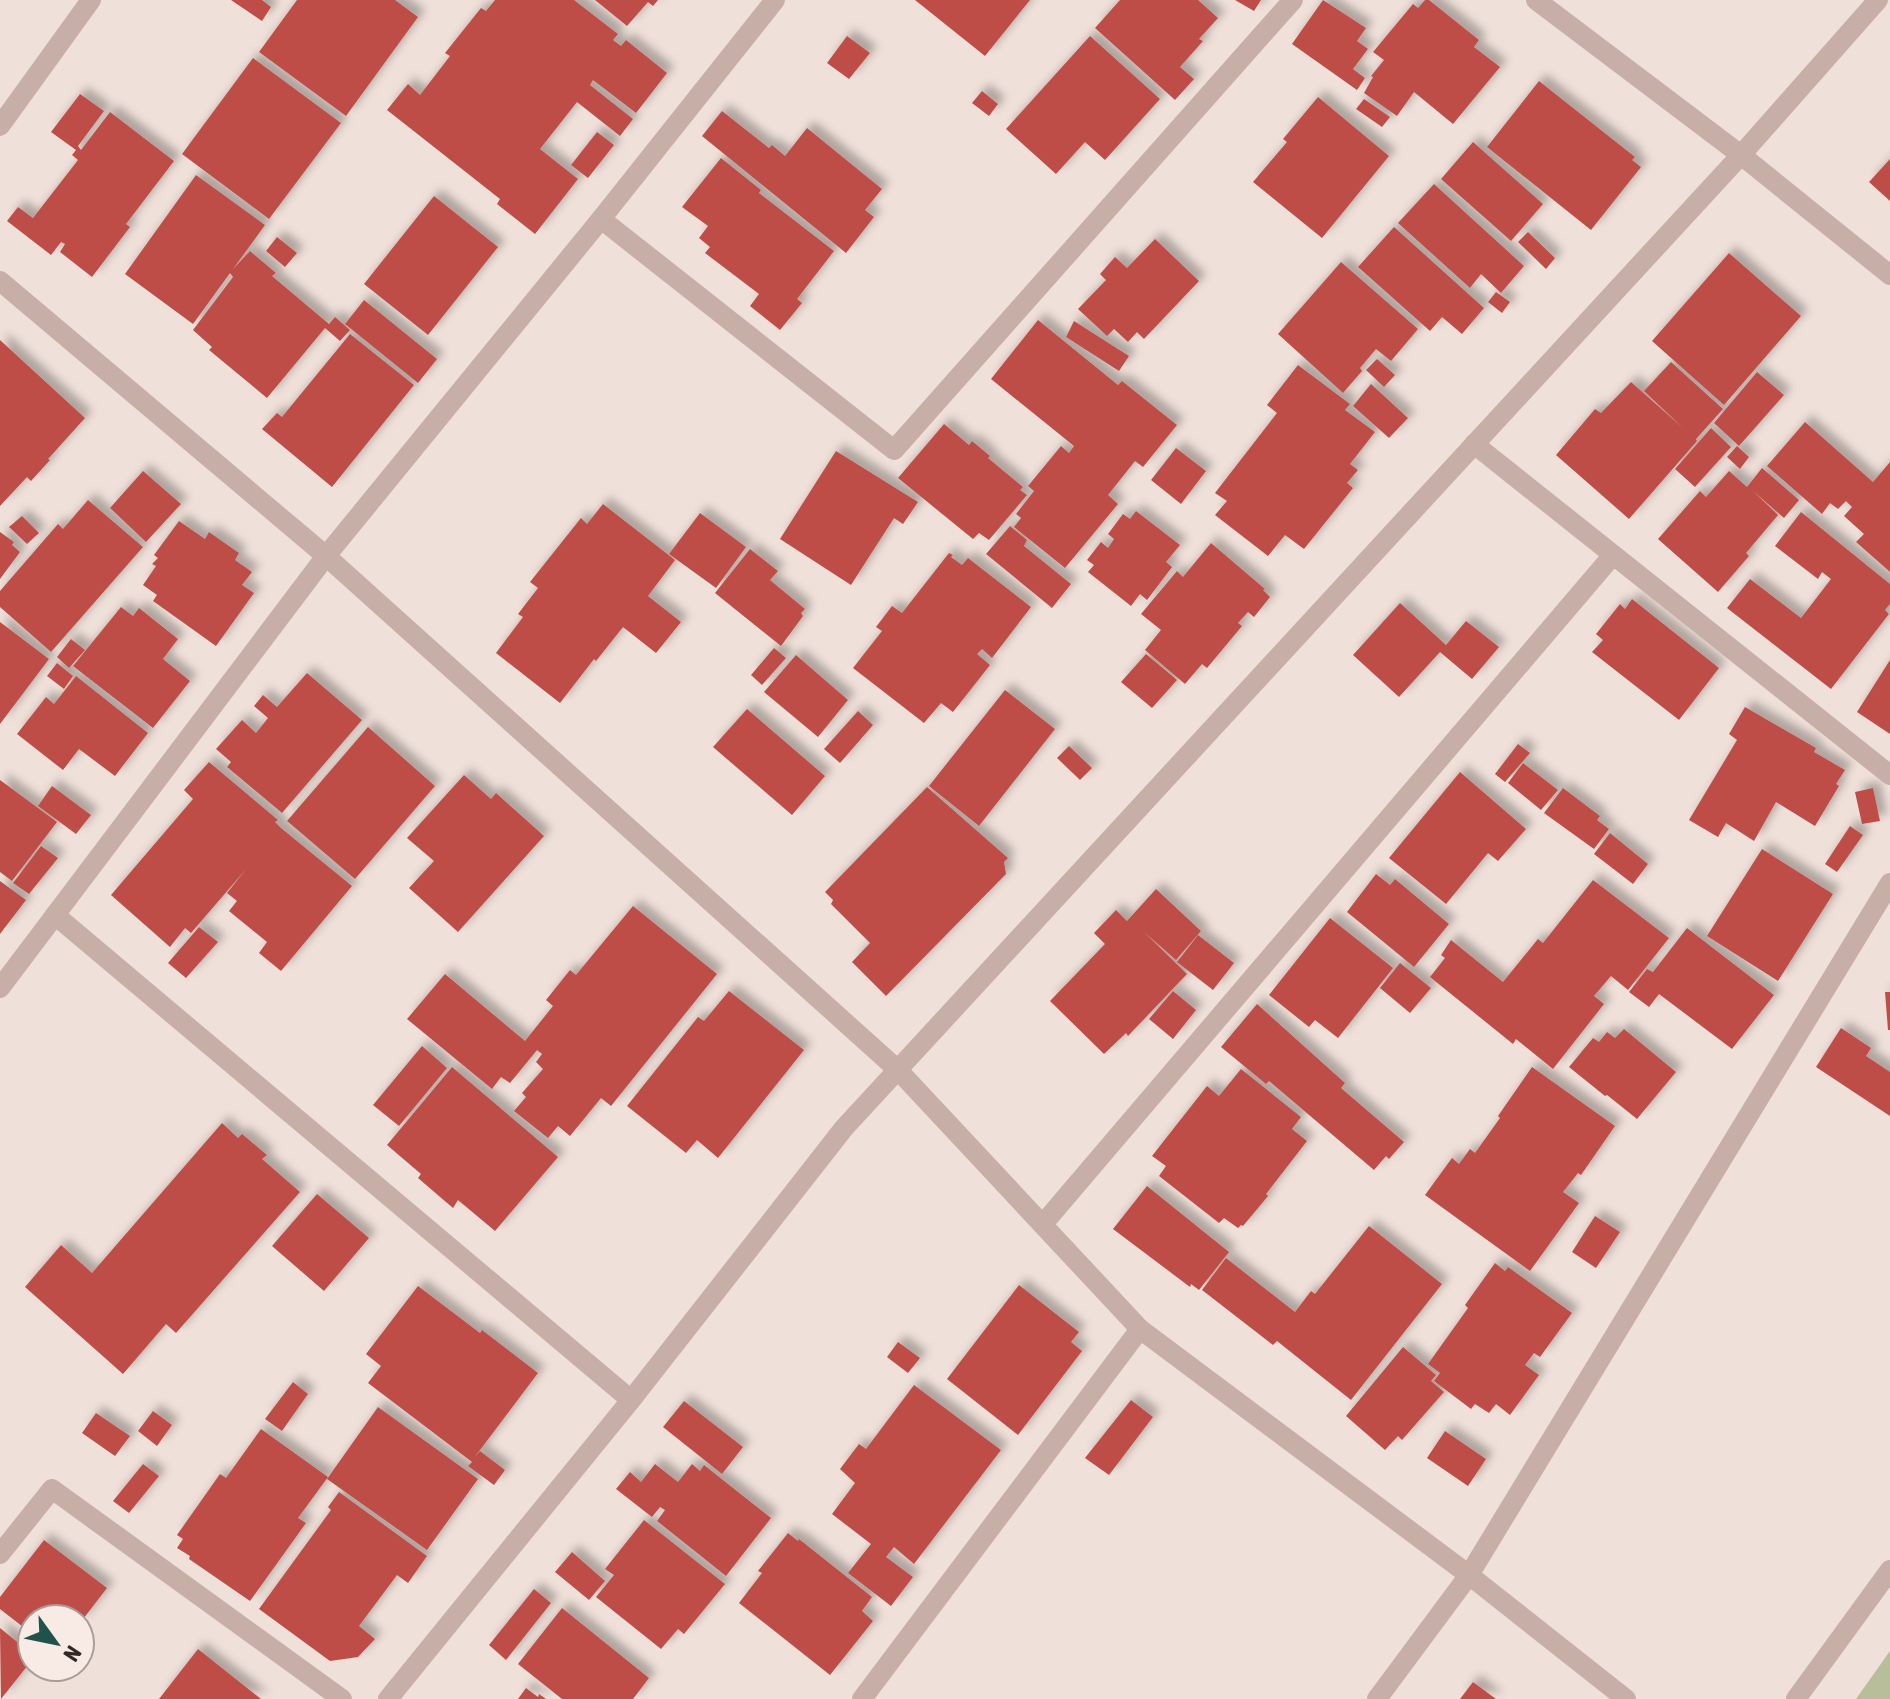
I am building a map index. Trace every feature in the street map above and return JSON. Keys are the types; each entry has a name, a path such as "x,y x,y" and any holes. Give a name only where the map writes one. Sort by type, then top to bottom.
{"street":[{"path":"0,126 91,0"},
{"path":"0,988 326,556 775,0"},
{"path":"601,219 894,450 1293,0"},
{"path":"1536,0 1741,155 1890,275"},
{"path":"388,1699 631,1400 844,1128 1741,155 1878,0"},
{"path":"0,281 326,556 898,1070 1140,1329 1469,1575 1626,1699"},
{"path":"1474,444 1890,775"},
{"path":"1043,1224 1613,555"},
{"path":"1377,1699 1469,1575 1890,883"},
{"path":"55,915 631,1400"},
{"path":"862,1699 1140,1329"},
{"path":"0,1554 52,1489 342,1699"},
{"path":"1796,1699 1890,1570"}],"green space":[{"path":"1890,1651 1890,1699 1856,1699"}],"building":[{"path":"231,0 262,0 271,7 262,21"},
{"path":"297,0 395,0 418,17 346,116 259,52"},
{"path":"495,0 574,0 618,34 613,40 621,46 626,40 667,73 636,113 593,80 590,85 633,119 620,136 577,102 540,149 578,179 535,234 497,204 500,199 387,110 408,84 420,95 450,56 445,53 481,8 486,11"},
{"path":"595,0 658,0 653,6 648,2 627,26"},
{"path":"915,0 1030,0 985,56"},
{"path":"1120,0 1198,0 1218,18 1180,67 1194,79 1175,100 1095,28"},
{"path":"1235,0 1261,0 1254,11"},
{"path":"1323,0 1366,28 1357,41 1368,49 1353,69 1365,78 1357,90 1292,44"},
{"path":"1425,0 1479,40 1474,47 1500,67 1453,124 1414,92 1397,116 1364,93 1371,76 1384,60 1373,52 1413,4 1418,8"},
{"path":"847,36 870,53 849,79 827,63"},
{"path":"1090,36 1160,99 1105,160 1085,142 1056,174 1006,129"},
{"path":"253,58 341,123 269,219 182,154"},
{"path":"1539,81 1635,157 1632,160 1641,167 1591,230 1487,147"},
{"path":"982,91 998,104 989,116 972,103"},
{"path":"80,94 104,111 78,146 81,150 110,112 174,161 126,224 130,227 92,277 60,252 65,244 61,242 51,255 7,221 18,207 33,218 78,160 72,155 76,150 51,132"},
{"path":"1318,97 1389,156 1322,238 1253,182 1287,142 1283,139"},
{"path":"1364,99 1390,117 1382,127 1356,109"},
{"path":"722,111 769,148 772,145 785,156 807,128 882,189 865,210 874,217 846,253 702,136"},
{"path":"597,132 614,145 588,178 571,165"},
{"path":"1473,142 1543,204 1511,241 1441,179"},
{"path":"721,158 761,190 759,193 834,251 797,299 802,303 780,330 750,306 759,294 705,253 710,247 699,238 708,226 682,207"},
{"path":"1890,159 1890,201 1869,182"},
{"path":"196,175 265,225 233,269 250,251 276,273 272,276 329,324 335,317 350,330 340,341 325,328 267,398 209,350 212,347 193,330 233,277 230,273 193,324 125,274"},
{"path":"1434,184 1524,266 1501,293 1481,274 1470,288 1398,223"},
{"path":"434,196 498,247 428,335 364,284"},
{"path":"1394,227 1484,308 1462,334 1442,317 1430,331 1358,267"},
{"path":"1528,232 1555,258 1546,269 1518,242"},
{"path":"277,237 297,253 285,267 266,251"},
{"path":"1155,239 1199,281 1144,339 1137,332 1128,342 1114,329 1107,336 1078,309 1106,280 1100,274 1115,257 1127,268"},
{"path":"1729,253 1801,316 1724,405 1652,341"},
{"path":"1341,262 1418,329 1391,361 1376,349 1343,393 1278,334"},
{"path":"1496,292 1510,302 1502,313 1488,302"},
{"path":"364,300 437,359 418,383 345,324"},
{"path":"1038,320 1118,385 1122,381 1177,425 1143,467 1135,461 1108,495 1118,504 1065,568 1014,527 1021,518 1016,514 1034,491 1028,486 1061,446 1069,453 1074,446 991,379"},
{"path":"1074,321 1129,356 1119,371 1066,337"},
{"path":"350,334 414,385 332,487 262,429 277,413 282,417"},
{"path":"0,340 85,418 31,481 27,477 0,506"},
{"path":"1377,359 1395,375 1384,387 1366,370"},
{"path":"1671,362 1723,409 1629,519 1556,455 1595,409 1601,413 1631,382 1683,428 1644,391"},
{"path":"1298,365 1350,404 1345,410 1375,432 1350,464 1358,470 1347,483 1353,488 1304,549 1285,535 1268,556 1215,515 1227,501 1215,493 1277,413 1267,405"},
{"path":"1757,372 1784,395 1739,446 1714,423"},
{"path":"1371,384 1408,418 1389,438 1353,406"},
{"path":"1805,422 1873,482 1890,462 1890,572 1856,542 1864,534 1844,516 1852,507 1846,501 1838,509 1830,503 1822,514 1767,466"},
{"path":"944,424 969,445 972,441 990,456 988,458 1023,487 1020,490 1027,495 989,540 979,533 973,539 898,478"},
{"path":"1711,428 1731,447 1695,487 1675,469"},
{"path":"1737,446 1749,457 1740,469 1727,457"},
{"path":"1176,448 1206,471 1181,504 1151,480"},
{"path":"836,451 918,502 903,524 894,518 851,585 780,539"},
{"path":"1762,468 1799,500 1784,518 1752,490 1778,515 1718,592 1658,539 1700,491 1706,497 1729,471 1747,487"},
{"path":"143,471 181,504 146,542 110,508"},
{"path":"88,500 143,547 51,652 0,607 0,591 58,524 63,529"},
{"path":"603,504 675,560 648,596 681,622 656,653 623,627 560,703 496,653 523,617 518,614 538,588 530,582 581,518 587,524"},
{"path":"1136,511 1180,545 1166,562 1172,567 1147,600 1140,594 1131,606 1088,572 1094,565 1087,560 1101,542 1108,548 1114,539 1108,534 1123,514 1130,519"},
{"path":"1801,512 1890,584 1890,604 1885,610 1889,614 1831,689 1727,608 1750,579 1801,618 1831,579 1822,572 1818,579 1775,546"},
{"path":"700,513 746,547 716,588 669,554"},
{"path":"22,516 39,533 27,544 9,527"},
{"path":"179,521 205,539 209,532 239,553 235,560 252,572 242,585 254,593 216,646 153,601 157,595 143,585 156,566 152,564 158,558 154,555"},
{"path":"1010,526 1027,540 1024,546 1071,584 1052,608 986,554"},
{"path":"0,532 14,542 12,545 20,552 0,579"},
{"path":"1211,543 1265,589 1270,597 1254,617 1248,612 1238,623 1242,626 1207,668 1202,664 1185,684 1145,650 1161,630 1141,614 1177,571 1183,577"},
{"path":"750,549 778,571 770,580 805,609 781,646 715,593"},
{"path":"949,553 962,565 968,558 1031,607 992,658 982,649 977,654 990,665 953,712 941,703 924,723 853,668 882,631 876,627 892,606 902,613"},
{"path":"1632,599 1719,668 1679,720 1592,652 1603,640 1596,634 1620,604 1625,609"},
{"path":"1400,603 1446,645 1466,621 1499,647 1472,679 1440,652 1399,697 1353,655"},
{"path":"121,607 133,616 139,608 178,639 163,659 190,681 153,728 73,666"},
{"path":"0,622 49,659 0,724"},
{"path":"71,639 85,650 69,668 57,657"},
{"path":"774,648 786,658 762,685 751,675"},
{"path":"1146,654 1177,680 1152,708 1121,682"},
{"path":"796,655 848,700 818,737 764,692"},
{"path":"1890,660 1890,734 1857,712"},
{"path":"57,663 73,676 64,689 47,676"},
{"path":"307,673 362,720 282,813 227,767 231,762 216,749 242,720 256,733 268,718 254,706 263,695 277,707"},
{"path":"76,676 148,733 115,776 79,749 63,770 17,734 46,697 54,704"},
{"path":"1005,690 1055,729 979,826 929,786"},
{"path":"1745,707 1816,748 1814,752 1845,770 1815,826 1776,802 1754,841 1726,823 1718,837 1689,820 1737,740 1729,734"},
{"path":"747,709 825,776 792,815 713,747"},
{"path":"858,711 873,725 840,763 824,749"},
{"path":"368,727 435,786 355,879 287,821"},
{"path":"1518,744 1530,753 1505,782 1495,774"},
{"path":"1069,746 1092,768 1080,780 1057,758"},
{"path":"209,762 278,820 275,822 281,828 352,886 281,971 259,953 267,942 229,911 237,901 227,893 247,868 191,933 185,928 170,947 111,895 193,799 184,790"},
{"path":"1523,763 1558,790 1541,810 1508,783"},
{"path":"1460,772 1526,829 1498,861 1488,853 1446,904 1389,858"},
{"path":"464,775 491,799 496,793 544,836 458,932 409,888 434,861 407,838"},
{"path":"0,780 57,822 12,881 0,872"},
{"path":"52,786 91,815 76,834 38,806"},
{"path":"927,787 1008,858 1004,862 1006,874 886,996 852,962 870,943 831,904 833,900 825,892"},
{"path":"1563,788 1600,816 1597,820 1609,829 1594,849 1544,813"},
{"path":"1873,788 1880,821 1862,824 1855,792"},
{"path":"1850,826 1863,835 1837,872 1825,864"},
{"path":"1610,833 1648,864 1633,884 1594,854"},
{"path":"41,846 58,858 29,894 13,883"},
{"path":"1762,849 1833,894 1778,981 1707,936"},
{"path":"1376,874 1390,885 1395,879 1449,924 1414,967 1347,912"},
{"path":"1593,880 1669,938 1628,990 1611,976 1594,996 1604,1004 1553,1069 1516,1039 1513,1044 1430,977 1445,958 1441,955 1451,940 1503,982 1538,939 1543,943"},
{"path":"0,881 26,900 0,934"},
{"path":"1156,889 1201,931 1176,960 1144,932 1187,974 1128,1036 1126,1033 1104,1054 1050,1001 1105,944 1094,933 1116,910 1127,921"},
{"path":"633,906 717,974 611,1106 601,1098 570,1136 558,1126 548,1138 514,1111 526,1097 522,1093 543,1069 536,1062 542,1054 537,1050 510,1083 501,1077 492,1089 407,1019 445,974 525,1041 553,1006 546,1000 570,970 576,975"},
{"path":"1330,918 1393,968 1338,1038 1315,1020 1309,1027 1269,995"},
{"path":"199,927 218,942 186,978 168,963"},
{"path":"1687,928 1774,995 1732,1049 1659,994 1649,1007 1629,992 1647,969 1653,972"},
{"path":"1198,935 1234,963 1213,990 1177,962"},
{"path":"1400,963 1431,988 1410,1013 1380,988"},
{"path":"729,991 804,1050 718,1158 697,1140 686,1153 627,1106 698,1017 704,1021"},
{"path":"1173,991 1196,1010 1173,1039 1149,1019"},
{"path":"1885,992 1890,992 1890,1030 1888,1030"},
{"path":"1257,1004 1345,1083 1341,1088 1404,1142 1389,1159 1386,1156 1374,1170 1269,1081 1266,1084 1221,1047"},
{"path":"1841,1028 1871,1048 1866,1056 1890,1072 1890,1116 1816,1067"},
{"path":"1624,1029 1676,1072 1637,1119 1569,1067 1593,1038 1599,1042 1607,1032 1615,1038"},
{"path":"422,1046 447,1068 399,1126 373,1105"},
{"path":"452,1067 558,1157 495,1231 458,1200 453,1208 418,1178 421,1174 387,1145"},
{"path":"1532,1067 1615,1126 1581,1175 1578,1173 1563,1192 1579,1203 1530,1271 1425,1195 1452,1158 1459,1164 1470,1149 1475,1153"},
{"path":"1241,1069 1301,1117 1292,1129 1307,1141 1266,1194 1268,1196 1238,1228 1224,1218 1219,1223 1159,1176 1166,1166 1152,1156 1207,1086 1219,1096"},
{"path":"222,1123 238,1138 242,1134 267,1155 262,1159 300,1192 176,1333 166,1324 123,1374 25,1287 61,1245 92,1273"},
{"path":"1147,1186 1229,1252 1199,1290 1191,1284 1190,1287 1113,1229"},
{"path":"317,1194 369,1238 324,1291 272,1246"},
{"path":"1595,1216 1620,1232 1596,1268 1572,1252"},
{"path":"1369,1226 1442,1284 1351,1400 1277,1341 1273,1345 1202,1290 1226,1258 1295,1312 1311,1291 1315,1294"},
{"path":"1495,1263 1505,1271 1508,1267 1572,1313 1540,1357 1534,1353 1525,1365 1539,1375 1510,1415 1496,1404 1489,1413 1475,1404 1471,1409 1434,1381 1440,1373 1428,1364"},
{"path":"1019,1285 1079,1332 1071,1342 1082,1351 1018,1435 947,1379"},
{"path":"418,1286 538,1373 474,1458 480,1451 505,1470 494,1485 468,1466 472,1462 368,1383 381,1366 366,1354"},
{"path":"898,1342 920,1358 908,1373 887,1357"},
{"path":"1403,1347 1436,1375 1431,1381 1444,1392 1402,1440 1398,1436 1385,1450 1346,1416"},
{"path":"293,1382 308,1394 282,1431 265,1419"},
{"path":"914,1385 1001,1450 914,1564 894,1547 886,1557 913,1577 891,1606 848,1573 871,1544 832,1514 855,1483 840,1469 859,1444 866,1449"},
{"path":"1131,1400 1153,1417 1109,1475 1085,1458"},
{"path":"684,1401 743,1447 722,1474 663,1427"},
{"path":"378,1407 478,1479 427,1550 327,1479"},
{"path":"153,1411 172,1425 157,1446 138,1431"},
{"path":"96,1413 130,1436 115,1456 82,1433"},
{"path":"261,1429 328,1477 298,1518 306,1523 250,1601 189,1559 190,1556 177,1548 183,1539 177,1535 220,1474 226,1478"},
{"path":"1445,1431 1486,1459 1468,1486 1427,1458"},
{"path":"143,1464 159,1476 129,1513 113,1501"},
{"path":"655,1464 678,1482 692,1464 700,1471 704,1465 771,1518 726,1576 657,1521 665,1510 660,1507 652,1517 616,1489 630,1472 641,1482"},
{"path":"339,1492 427,1556 408,1583 397,1575 359,1626 375,1639 358,1657 330,1661 259,1609 331,1510 328,1507"},
{"path":"644,1520 725,1584 684,1634 678,1629 661,1649 596,1597 614,1575 605,1569"},
{"path":"788,1533 872,1597 862,1611 873,1621 830,1675 739,1603 762,1573 758,1571"},
{"path":"44,1540 107,1588 95,1603 16,1603 16,1622 0,1609 0,1597"},
{"path":"572,1552 605,1581 589,1600 555,1572"},
{"path":"534,1589 551,1603 506,1660 489,1645"},
{"path":"562,1608 649,1678 633,1699 562,1699 518,1664"},
{"path":"0,1628 16,1641 16,1680 1,1699"},
{"path":"198,1649 261,1699 159,1699"},
{"path":"1473,1682 1496,1699 1460,1699"},
{"path":"526,1688 538,1697 539,1694 546,1699 518,1699"}]}
